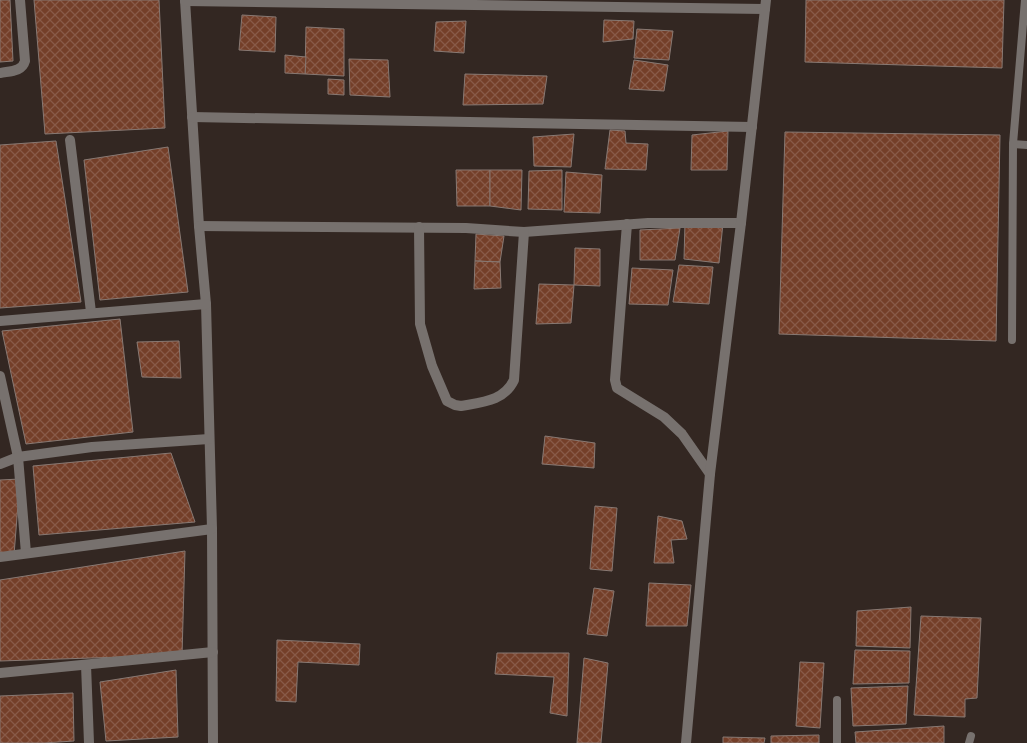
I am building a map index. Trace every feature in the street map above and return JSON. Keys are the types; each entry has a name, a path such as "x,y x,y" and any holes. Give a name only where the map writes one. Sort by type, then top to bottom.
{"street":[{"path":"0,73 20,70 24,66 20,0"},
{"path":"214,743 212,529 206,304 199,226 185,0 766,5 710,474 686,743"},
{"path":"192,117 752,127"},
{"path":"70,140 91,312"},
{"path":"199,226 419,227 524,232 627,224 741,223"},
{"path":"627,224 615,380 617,388 664,417 682,434 710,474"},
{"path":"419,227 420,324 432,366 447,401 455,406 502,396 510,390 514,380 524,232"},
{"path":"0,320 206,304"},
{"path":"0,376 18,457 26,553"},
{"path":"0,464 18,457 92,446 209,439"},
{"path":"0,557 212,529"},
{"path":"0,673 213,652"},
{"path":"86,665 88,743"}],"lane":[{"path":"1012,340 1013,144 1025,0"},
{"path":"1013,144 1027,145"},
{"path":"837,700 837,743"}],"building":[{"path":"0,0 10,0 13,61 0,62"},
{"path":"34,0 159,0 165,128 45,134"},
{"path":"806,0 1004,0 1002,68 805,62"},
{"path":"242,15 276,17 275,52 239,50"},
{"path":"604,20 634,21 633,39 603,42"},
{"path":"466,21 464,53 434,51 436,22"},
{"path":"306,27 344,29 344,76 305,74"},
{"path":"637,29 673,31 669,60 634,58"},
{"path":"285,55 306,57 305,74 285,73"},
{"path":"349,59 388,60 390,97 350,95"},
{"path":"634,60 668,65 664,91 629,89"},
{"path":"465,74 547,76 543,104 463,105"},
{"path":"328,79 344,80 344,95 328,94"},
{"path":"610,130 625,131 626,143 648,144 646,170 605,169"},
{"path":"728,131 727,170 691,170 692,135"},
{"path":"785,132 1000,135 996,341 779,334"},
{"path":"574,134 571,167 534,166 533,137"},
{"path":"56,141 81,302 0,308 0,145"},
{"path":"168,147 188,292 100,300 84,160"},
{"path":"456,170 490,170 490,206 457,206"},
{"path":"490,170 522,170 521,210 490,206"},
{"path":"562,170 562,210 528,209 529,171"},
{"path":"566,172 602,175 600,213 564,212"},
{"path":"685,223 723,223 719,263 684,259"},
{"path":"680,228 675,260 640,260 640,230"},
{"path":"476,234 504,236 500,262 475,261"},
{"path":"575,248 600,249 600,286 574,285"},
{"path":"475,261 500,262 501,288 474,289"},
{"path":"679,265 713,267 709,304 673,302"},
{"path":"632,268 673,270 668,305 629,304"},
{"path":"539,284 574,285 571,323 536,324"},
{"path":"120,319 133,432 26,444 2,331"},
{"path":"179,341 181,378 142,377 137,342"},
{"path":"545,436 595,443 594,468 542,464"},
{"path":"171,453 195,522 39,535 33,466"},
{"path":"20,479 14,555 0,554 0,480"},
{"path":"595,506 617,508 612,571 590,569"},
{"path":"658,516 682,521 687,539 671,540 674,563 654,563"},
{"path":"185,551 182,655 0,661 0,580"},
{"path":"649,583 691,585 687,626 646,626"},
{"path":"594,588 614,591 607,636 587,634"},
{"path":"911,607 910,648 856,646 857,611"},
{"path":"921,616 981,618 977,698 965,699 965,717 914,715"},
{"path":"277,640 360,644 359,665 298,662 296,702 276,701"},
{"path":"855,650 910,651 909,683 853,684"},
{"path":"497,653 569,653 567,716 550,713 554,677 495,674"},
{"path":"584,658 608,663 601,743 577,743"},
{"path":"800,662 824,663 820,728 796,726"},
{"path":"176,670 178,737 106,741 100,682"},
{"path":"908,686 906,724 853,726 851,688"},
{"path":"73,693 74,741 0,743 0,696"},
{"path":"944,726 944,743 856,743 855,732"},
{"path":"819,735 819,743 771,743 771,736"},
{"path":"723,737 765,738 764,743 723,743"}]}
